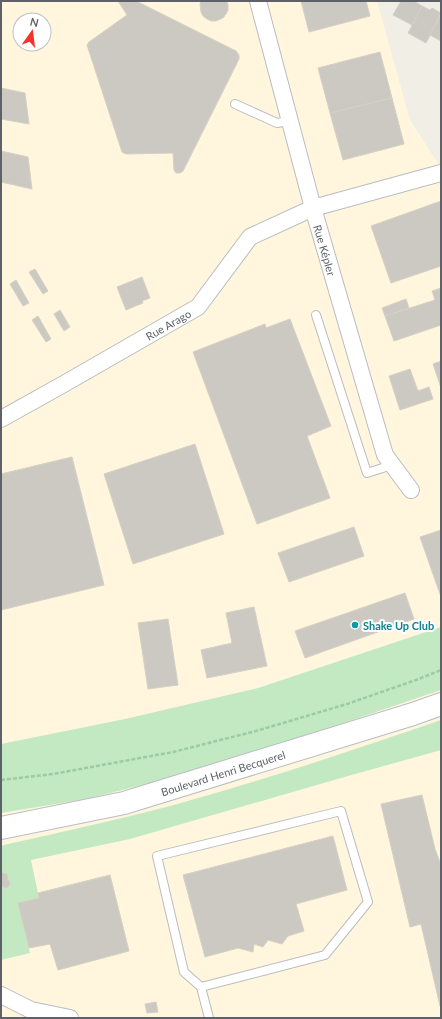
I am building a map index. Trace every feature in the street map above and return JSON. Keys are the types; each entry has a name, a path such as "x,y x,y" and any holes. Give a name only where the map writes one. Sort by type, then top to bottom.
{"main road":[{"name":"Boulevard Henri Becquerel","path":"1,828 124,803 441,704"}],"street":[{"name":"Rue Képler","path":"258,1 313,208 385,455 411,490"},
{"name":"Rue Arago","path":"1,419 198,307 250,237 313,208 441,173"},
{"path":"1,995 31,1010 70,1018"}],"lane":[{"path":"235,104 277,123 290,121"},
{"path":"316,315 367,473 392,465"},
{"path":"201,987 324,955 368,902 341,811 157,856 184,972 201,987 209,1018"}],"path":[{"path":"1,780 61,772 173,752 256,731 347,704 440,670 441,674"}],"shaded area":[{"path":"1,1 377,1 410,120 441,168 441,1018 1,1018"}],"green space":[{"path":"441,627 441,690 317,732 150,783 86,799 1,813 1,744 125,719 258,688"},
{"path":"441,720 441,750 130,839 31,860 39,898 18,903 30,953 1,960 1,846 170,806 306,765"}],"building":[{"path":"118,1 136,1 236,51 239,55 239,59 183,171 180,173 176,173 174,170 173,153 126,154 122,152 87,45 127,15"},
{"path":"201,1 227,1 228,10 223,18 216,21 211,21 203,16 201,12"},
{"path":"301,1 366,1 370,16 309,32"},
{"path":"401,1 414,1 422,6 412,25 393,15"},
{"path":"422,6 430,10 432,8 441,13 426,43 408,33"},
{"path":"441,14 441,41 430,35"},
{"path":"380,52 392,98 330,113 318,68"},
{"path":"1,88 25,93 29,124 1,119"},
{"path":"392,98 404,144 343,160 330,113"},
{"path":"1,151 28,157 32,189 1,182"},
{"path":"441,201 441,266 391,283 371,226"},
{"path":"35,269 48,291 43,294 29,272"},
{"path":"142,277 150,298 142,301 143,303 126,310 117,287"},
{"path":"16,280 29,303 23,306 10,284"},
{"path":"441,288 441,325 394,341 385,316 435,300 432,291"},
{"path":"406,299 409,308 385,316 382,308"},
{"path":"60,310 70,327 64,331 54,314"},
{"path":"38,316 51,339 46,342 32,320"},
{"path":"290,319 331,426 307,436 330,498 257,524 193,352 265,324 266,328"},
{"path":"441,361 441,388 433,364"},
{"path":"410,369 418,391 429,387 433,399 400,410 389,376"},
{"path":"195,444 224,534 133,564 104,474"},
{"path":"72,457 104,585 1,610 1,474"},
{"path":"354,527 364,556 289,582 278,553"},
{"path":"441,530 441,597 420,537"},
{"name":"Shake Up Club","path":"405,593 414,619 305,658 295,631"},
{"path":"254,607 267,666 207,678 201,650 232,643 226,613"},
{"path":"168,619 178,685 148,689 138,623"},
{"path":"422,795 435,849 441,865 440,1006 421,924 410,927 381,804"},
{"path":"333,836 347,890 296,904 304,931 288,936 282,944 268,940 263,947 254,944 253,952 238,948 205,957 183,875"},
{"path":"1,874 7,874 10,883 6,888 1,884"},
{"path":"110,875 129,951 58,970 50,944 29,948 18,903 39,898 38,893"},
{"path":"156,1002 158,1012 147,1013 145,1004"}],"place":[{"name":"Shake Up Club","path":"355,625"}]}
